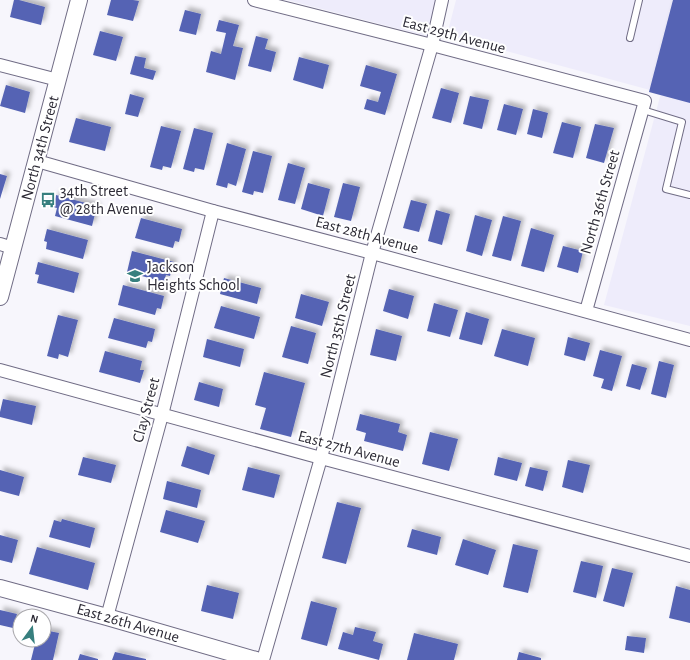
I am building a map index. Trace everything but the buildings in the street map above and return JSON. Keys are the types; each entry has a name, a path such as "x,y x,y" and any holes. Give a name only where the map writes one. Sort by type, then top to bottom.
{"street":[{"name":"North 34th Street","path":"0,297 7,246 37,161 79,0"},
{"name":"East 29th Avenue","path":"254,0 432,45 644,106"},
{"name":"North 35th Street","path":"263,660 321,458 372,253 432,45 442,0"},
{"path":"0,65 58,80"},
{"name":"North 36th Street","path":"586,311 644,106"},
{"name":"East 28th Avenue","path":"37,161 212,211 690,340"},
{"name":"Clay Street","path":"107,617 162,415 212,211"},
{"name":"East 27th Avenue","path":"0,370 321,458 690,556"},
{"name":"East 26th Avenue","path":"0,588 256,660"}],"lane":[{"path":"630,38 639,0"},
{"path":"644,106 682,122 666,189 690,195"}],"shaded area":[{"path":"287,0 436,0 427,36"},
{"path":"456,0 690,0 690,326 604,305 661,93 447,35"}],"place":[{"name":"34th Street @ 28th Avenue","path":"48,200"},
{"name":"Jackson Heights School","path":"135,276"}]}
